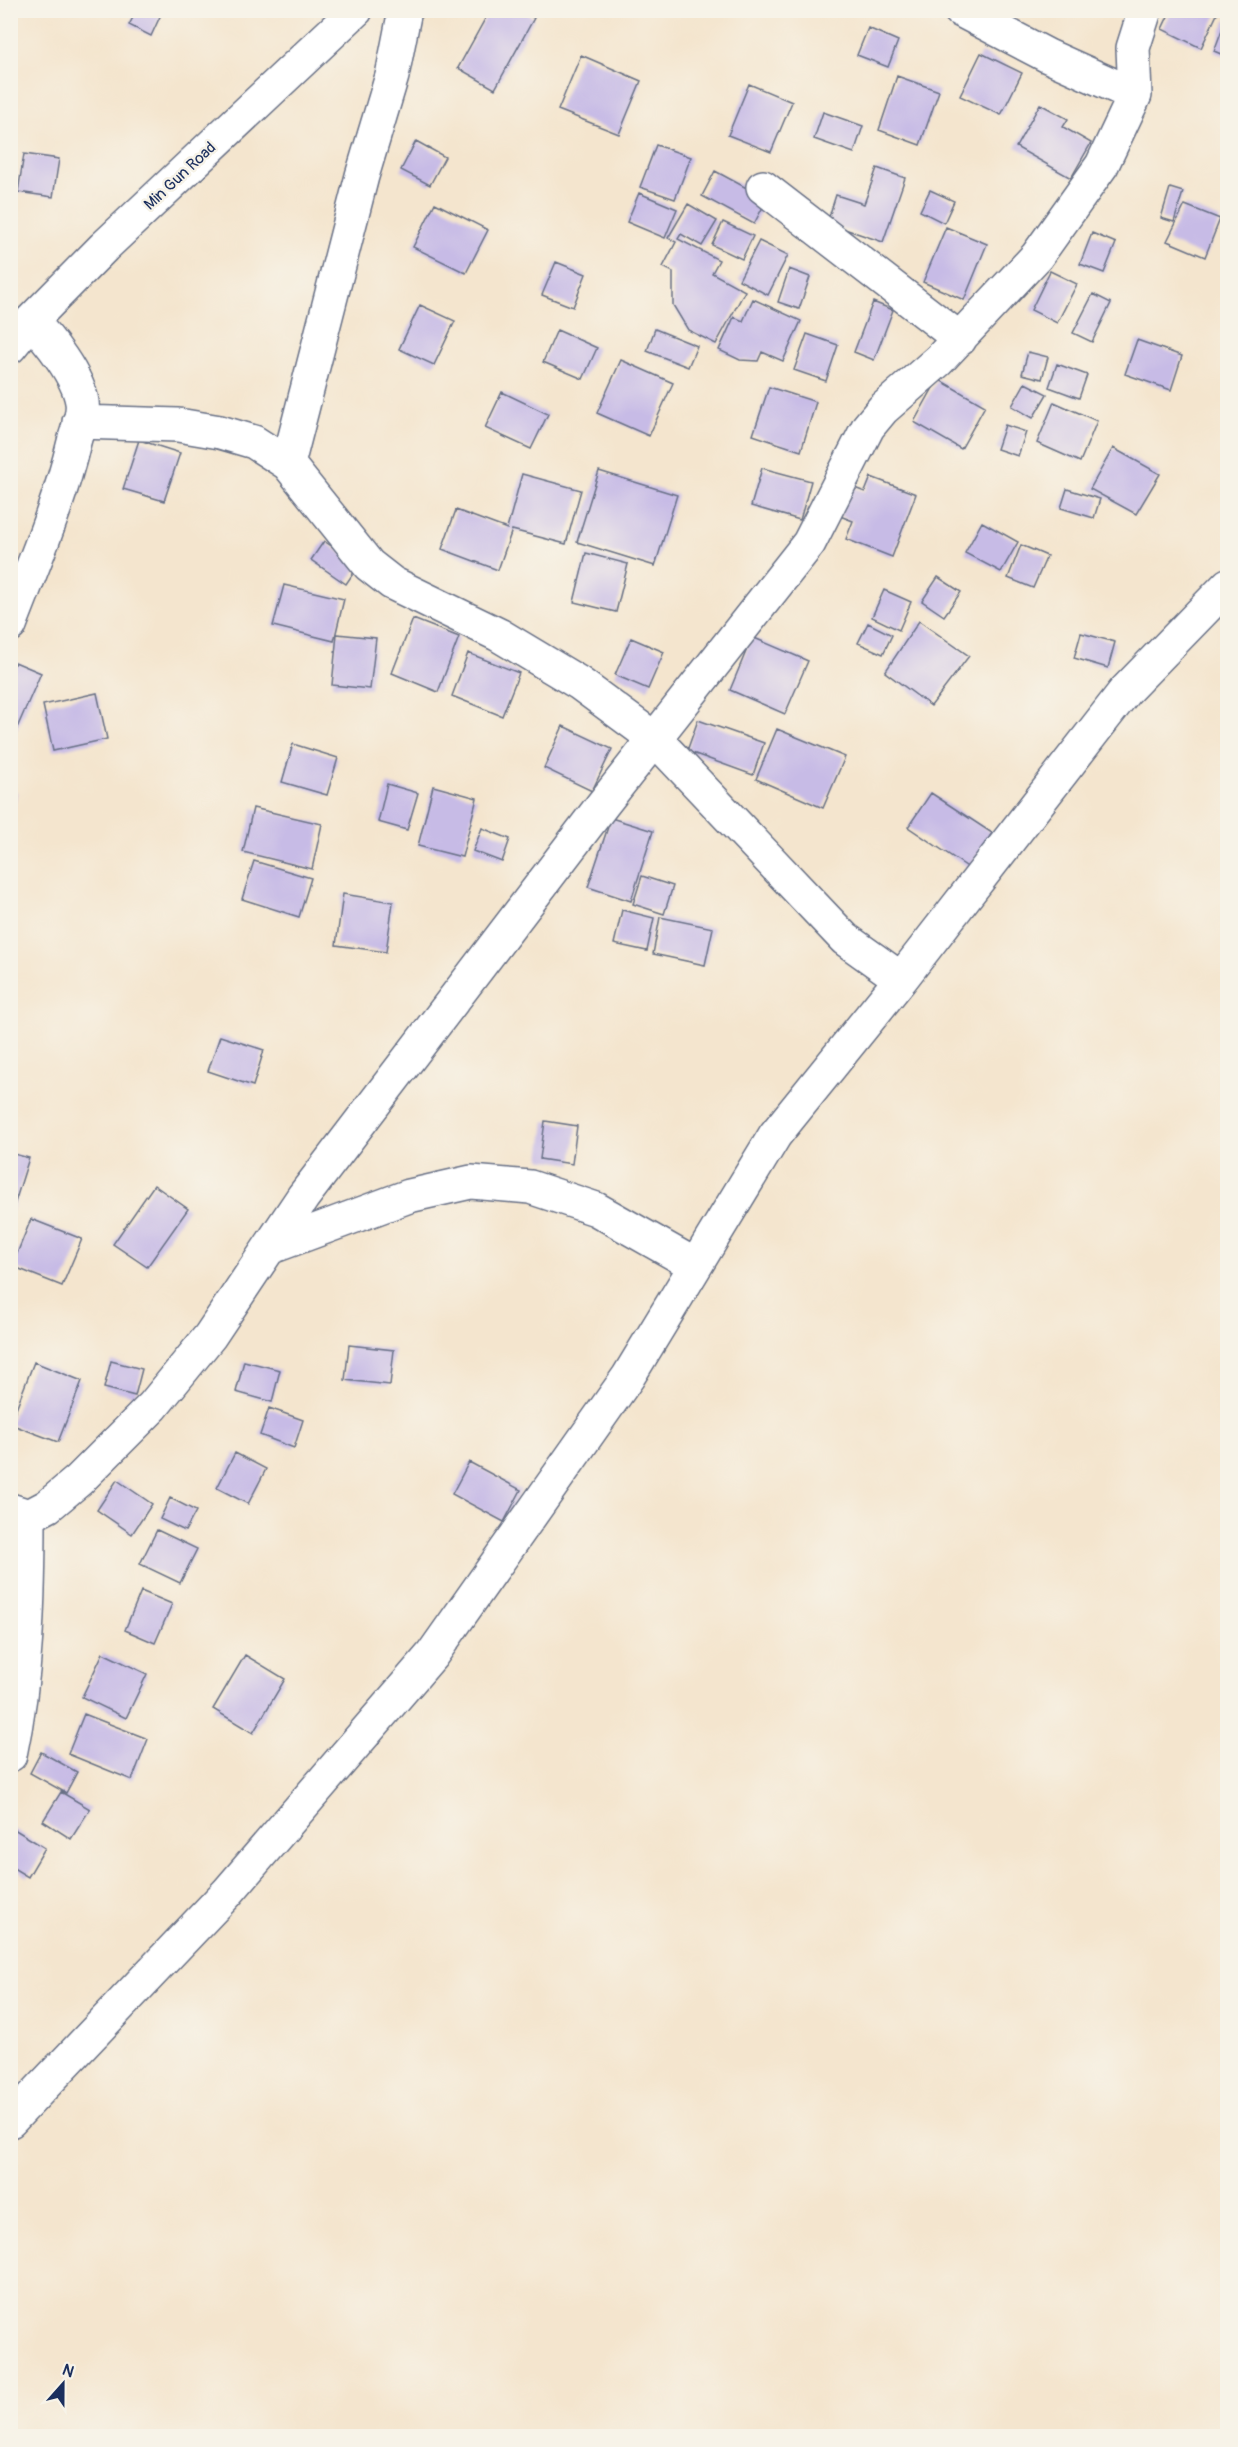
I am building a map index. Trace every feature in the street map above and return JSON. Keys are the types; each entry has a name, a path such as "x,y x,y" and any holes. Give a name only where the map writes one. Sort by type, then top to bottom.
{"street":[{"name":"Min Gun Road","path":"10,347 31,321 104,247 356,10"},
{"path":"288,465 359,187 393,76 405,10"},
{"path":"10,1755 25,1656 29,1590 20,1513 48,1506 80,1480 153,1406 210,1336 318,1178 809,543 868,427 883,409 960,339 1037,256 1102,165 1135,95 1133,48 1145,10"},
{"path":"969,13 1048,56 1135,95"},
{"path":"763,187 960,339"},
{"path":"10,625 64,483 82,409 79,391 46,336 31,321"},
{"path":"79,422 178,425 220,432 255,442 288,465 369,565 392,583 499,635 579,683 656,739 845,939 901,979"},
{"path":"10,2121 228,1893 432,1655 628,1377 775,1135 901,979 1125,691 1227,585"},
{"path":"269,1248 409,1197 471,1182 530,1187 596,1209 695,1265"}],"building":[{"path":"137,10 163,10 151,36 129,25"},
{"path":"490,10 521,10 534,18 495,89 458,68"},
{"path":"1171,10 1219,10 1201,48 1162,29"},
{"path":"1226,19 1228,20 1228,57 1214,51"},
{"path":"868,28 898,41 888,67 857,55"},
{"path":"981,53 1022,73 1001,115 960,96"},
{"path":"581,55 641,81 619,134 558,110"},
{"path":"897,76 939,91 920,145 879,130"},
{"path":"749,84 792,102 771,152 728,135"},
{"path":"1040,104 1068,119 1063,127 1091,143 1071,178 1016,147"},
{"path":"823,112 863,126 854,153 814,139"},
{"path":"416,141 445,157 430,185 401,170"},
{"path":"656,145 691,157 675,199 640,187"},
{"path":"24,154 59,159 53,197 18,192"},
{"path":"877,168 905,178 883,242 827,223 836,195 864,204"},
{"path":"715,171 767,199 754,224 702,196"},
{"path":"1170,188 1183,192 1174,222 1161,218"},
{"path":"930,190 954,201 944,223 920,211"},
{"path":"639,193 677,209 665,238 627,222"},
{"path":"435,203 488,230 466,273 413,247"},
{"path":"688,204 717,221 702,246 681,234 678,239 719,260 712,273 745,291 716,344 688,330 673,305 673,272 663,267 676,242 668,238"},
{"path":"1185,205 1220,219 1205,257 1167,241"},
{"path":"723,222 753,236 742,259 712,245"},
{"path":"946,227 987,244 964,300 923,282"},
{"path":"1092,233 1116,243 1104,273 1080,264"},
{"path":"759,241 788,255 768,295 739,280"},
{"path":"556,262 586,274 573,307 542,295"},
{"path":"789,269 810,277 799,309 778,302"},
{"path":"1050,271 1077,284 1057,323 1031,310"},
{"path":"1093,294 1111,303 1092,342 1073,333"},
{"path":"753,299 801,321 783,361 762,352 758,361 740,360 719,350 734,317 743,321"},
{"path":"873,302 893,310 874,360 854,352"},
{"path":"420,305 455,321 434,365 399,349"},
{"path":"655,329 697,346 688,367 647,351"},
{"path":"557,330 597,348 583,379 543,362"},
{"path":"807,334 838,345 826,381 794,370"},
{"path":"1137,340 1182,356 1171,390 1125,374"},
{"path":"1028,352 1048,357 1042,379 1022,374"},
{"path":"621,360 673,383 649,436 597,413"},
{"path":"1057,364 1087,375 1079,398 1049,387"},
{"path":"938,379 985,406 961,449 914,422"},
{"path":"1025,383 1047,394 1033,418 1012,406"},
{"path":"769,387 816,402 801,451 753,435"},
{"path":"502,392 548,414 531,449 485,428"},
{"path":"1054,402 1097,421 1080,462 1037,443"},
{"path":"1005,425 1026,432 1018,456 997,449"},
{"path":"139,440 180,453 164,501 123,489"},
{"path":"1113,448 1160,474 1136,514 1090,489"},
{"path":"762,468 811,481 800,520 751,506"},
{"path":"599,471 677,495 655,566 577,542"},
{"path":"522,474 581,490 566,544 512,530 498,570 442,549 456,510 507,529"},
{"path":"871,477 916,494 892,557 846,539 853,521 840,516 852,487 865,492"},
{"path":"1067,489 1100,499 1094,518 1061,508"},
{"path":"982,522 1018,542 1001,572 965,553"},
{"path":"324,541 359,565 346,584 311,560"},
{"path":"1021,545 1047,556 1033,588 1008,578"},
{"path":"586,553 628,564 616,612 574,602"},
{"path":"938,577 961,592 944,616 922,601"},
{"path":"284,585 344,599 334,641 273,626"},
{"path":"884,590 911,602 899,630 872,617"},
{"path":"413,619 459,637 438,692 392,673"},
{"path":"919,621 969,656 931,706 885,672"},
{"path":"868,623 892,635 883,654 858,643"},
{"path":"1081,633 1115,642 1108,668 1074,658"},
{"path":"337,634 376,638 370,689 332,685"},
{"path":"752,637 808,661 785,714 730,690"},
{"path":"631,638 664,652 648,689 615,675"},
{"path":"468,653 519,673 502,716 452,696"},
{"path":"15,662 41,673 10,744 10,672"},
{"path":"97,693 107,739 53,751 43,705"},
{"path":"698,720 764,743 753,775 687,751"},
{"path":"563,726 612,749 592,791 544,768"},
{"path":"777,729 845,757 823,808 756,779"},
{"path":"293,744 338,758 327,795 282,782"},
{"path":"387,784 418,793 407,830 378,822"},
{"path":"433,786 477,798 462,857 418,846"},
{"path":"10,791 17,792 13,814 10,814"},
{"path":"931,793 992,833 969,868 908,827"},
{"path":"253,808 322,824 312,869 243,852"},
{"path":"611,818 653,831 631,901 588,887"},
{"path":"482,828 510,839 502,862 473,851"},
{"path":"254,861 311,878 299,917 242,899"},
{"path":"642,876 673,886 664,914 633,904"},
{"path":"343,894 393,902 386,952 336,945"},
{"path":"622,910 654,918 647,951 614,944"},
{"path":"660,917 713,928 705,965 653,954"},
{"path":"220,1036 264,1050 253,1086 208,1071"},
{"path":"545,1121 577,1126 572,1164 540,1159"},
{"path":"10,1153 29,1158 11,1215 10,1215"},
{"path":"154,1185 188,1209 147,1267 113,1244"},
{"path":"31,1219 82,1239 62,1286 12,1266"},
{"path":"349,1345 394,1350 390,1385 345,1380"},
{"path":"111,1361 142,1369 135,1396 104,1388"},
{"path":"244,1361 280,1370 272,1402 236,1392"},
{"path":"34,1362 82,1381 58,1442 10,1424"},
{"path":"269,1408 303,1420 294,1448 260,1435"},
{"path":"235,1453 266,1469 248,1504 217,1488"},
{"path":"469,1462 521,1490 504,1522 452,1494"},
{"path":"117,1480 152,1504 132,1534 97,1510"},
{"path":"170,1498 196,1511 185,1531 160,1519"},
{"path":"157,1530 197,1549 180,1583 140,1564"},
{"path":"141,1591 172,1604 155,1643 125,1630"},
{"path":"103,1653 147,1674 126,1718 82,1697"},
{"path":"245,1655 285,1679 253,1733 213,1709"},
{"path":"84,1714 148,1739 132,1780 68,1754"},
{"path":"41,1752 77,1772 66,1793 30,1773"},
{"path":"61,1792 90,1809 71,1839 43,1821"},
{"path":"14,1829 45,1848 28,1877 10,1866 10,1835"}]}
